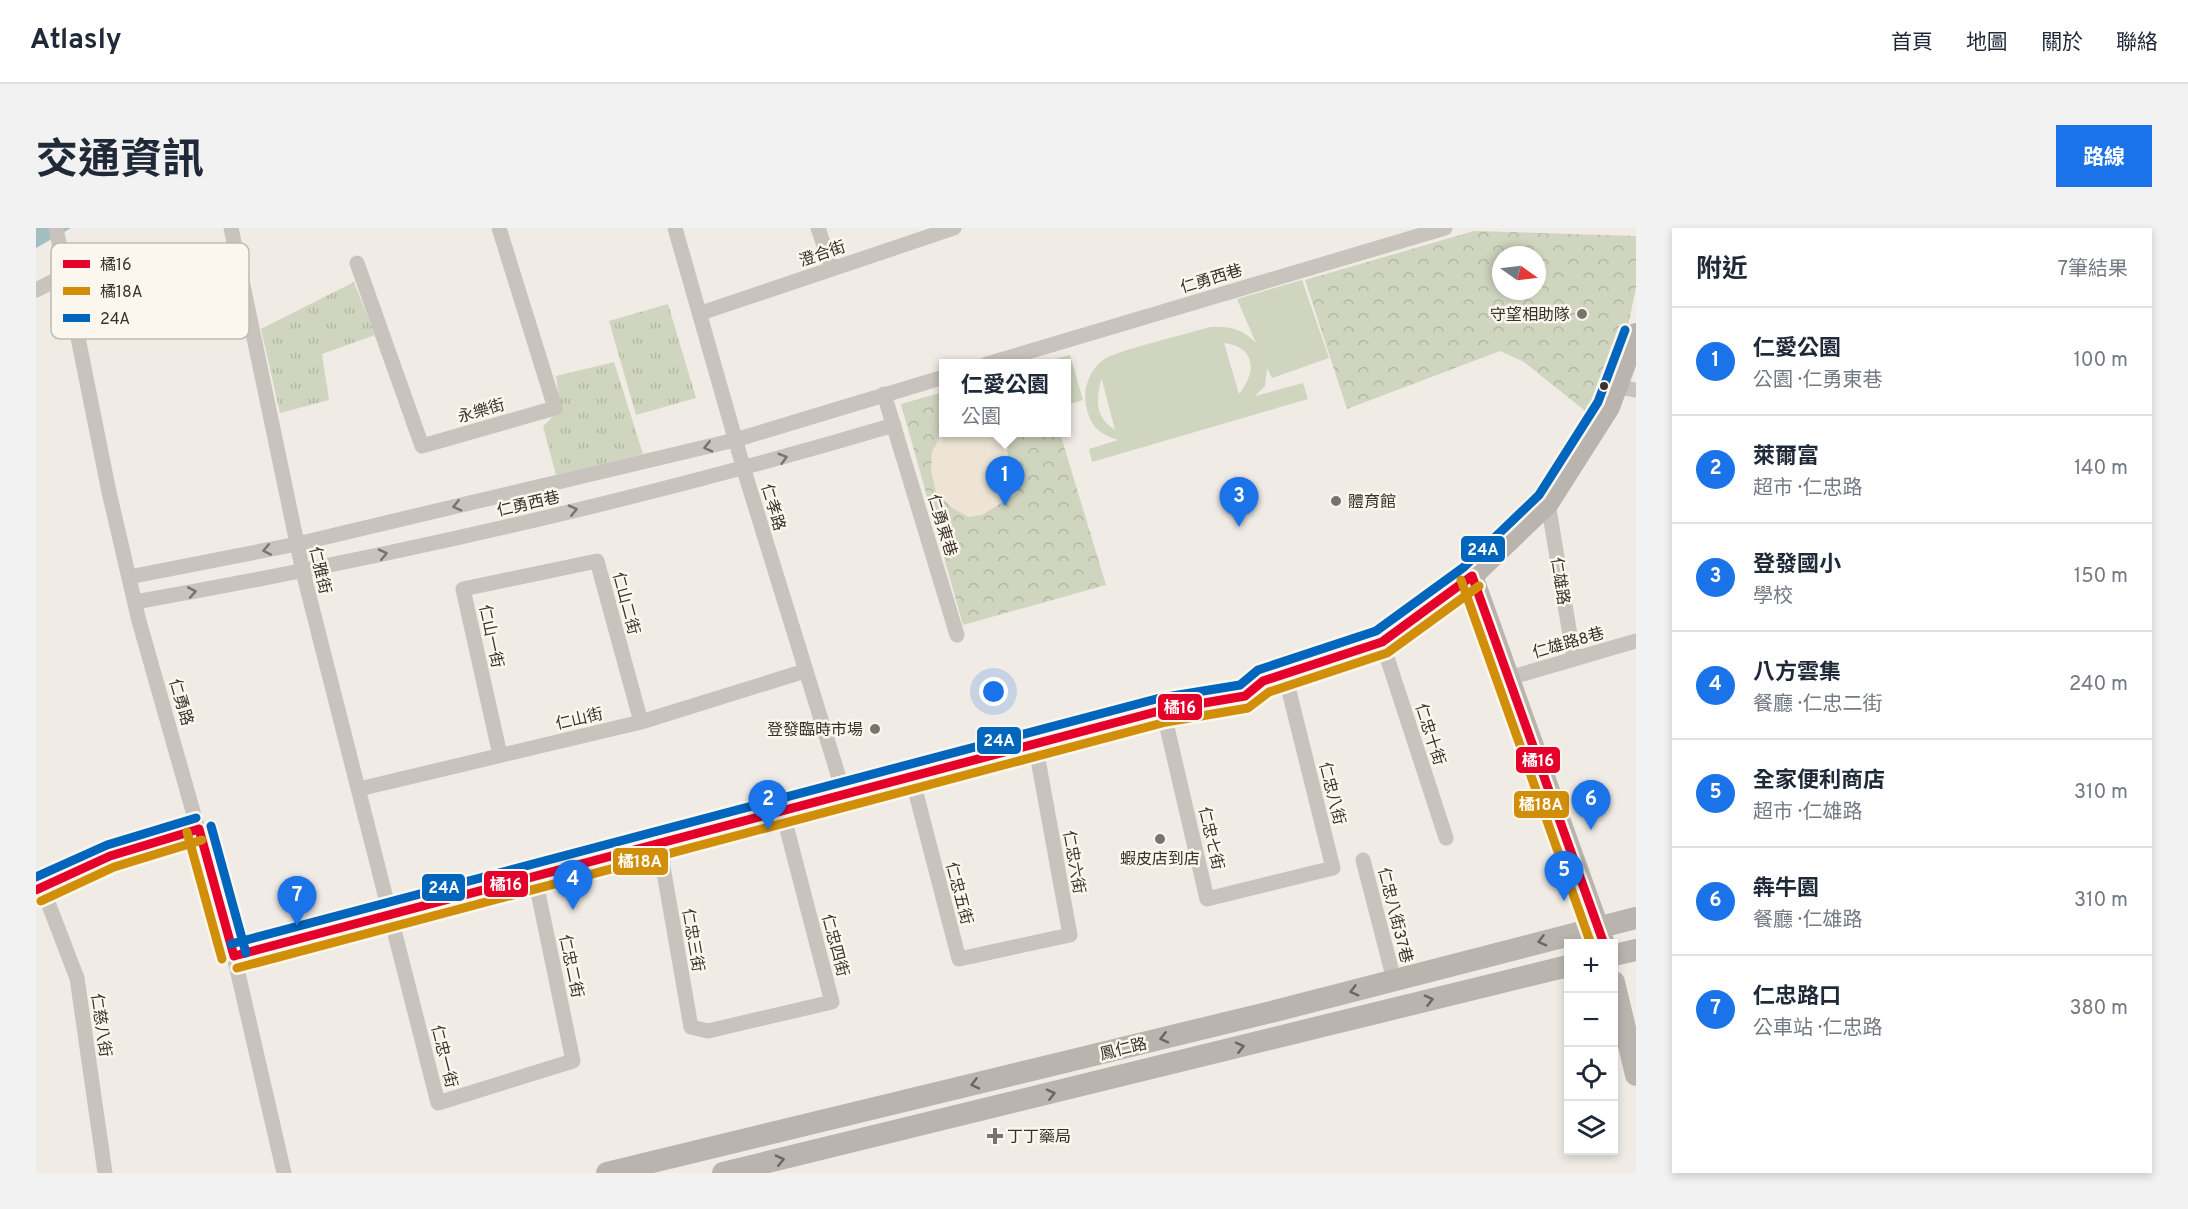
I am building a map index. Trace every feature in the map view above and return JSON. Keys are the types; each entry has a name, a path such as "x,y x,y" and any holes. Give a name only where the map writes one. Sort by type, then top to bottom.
{"main road":[{"path":"1601,935 1472,576 1548,502 1595,431 1627,388 1636,334"},
{"name":"鳳仁路","path":"608,1173 1394,980 1601,935 1636,918"},
{"path":"1618,954 1636,950"},
{"name":"鳳仁路","path":"723,1173 1564,967"},
{"path":"1617,993 1636,1076"}],"street":[{"name":"仁雅街","path":"231,228 234,243"},
{"name":"永樂街","path":"357,263 422,446 555,408 499,228"},
{"name":"仁孝路","path":"675,228 701,313 735,440 844,794"},
{"path":"818,228 832,269"},
{"name":"仁勇西巷","path":"1001,359 1445,228"},
{"name":"澄合街","path":"701,313 951,229"},
{"path":"36,290 51,282"},
{"name":"仁雅街","path":"249,314 303,573 392,916"},
{"name":"仁勇路","path":"79,339 135,603 234,956 284,1173"},
{"name":"仁勇西巷","path":"129,577 297,544 735,440 939,378"},
{"path":"884,394 894,425"},
{"name":"仁勇西巷","path":"135,603 303,573 744,470 894,425"},
{"name":"仁勇東巷","path":"894,425 957,635"},
{"name":"仁雄路","path":"1548,502 1574,659"},
{"name":"仁山二街","path":"529,574 597,561 641,722"},
{"name":"仁山一街","path":"500,755 463,589 529,574"},
{"path":"234,956 1163,710 1245,696 1263,681 1382,642 1472,576"},
{"name":"仁雄路8巷","path":"1509,678 1636,641"},
{"name":"仁忠十街","path":"1382,642 1446,838"},
{"name":"仁山街","path":"359,789 641,722 805,671"},
{"name":"仁忠八街","path":"1283,882 1333,868 1285,675"},
{"name":"仁忠七街","path":"1163,710 1207,899 1283,882"},
{"name":"仁忠六街","path":"1018,946 1070,935 1035,743"},
{"name":"仁忠五街","path":"912,778 959,959 1018,946"},
{"name":"仁忠四街","path":"708,1030 832,1002 782,810"},
{"path":"39,888 110,856 199,830"},
{"name":"仁忠三街","path":"659,844 692,1027 708,1030"},
{"name":"仁忠八街37巷","path":"1363,860 1394,980"},
{"name":"仁忠二街","path":"535,878 573,1061"},
{"name":"仁慈八街","path":"39,888 77,978 105,1173"},
{"name":"仁忠一街","path":"392,916 438,1103 573,1061"}],"green space":[{"path":"1474,231 1636,236 1636,288 1625,340 1589,414 1524,362 1500,351 1347,409 1305,280"},
{"path":"1302,280 1329,358 1272,378 1267,368 1265,386 1255,396 1303,383 1308,399 1092,462 1089,449 1118,440 1096,428 1088,412 1085,399 1086,386 1098,364 1122,352 1210,327 1235,329 1246,334 1256,343 1237,299","holes":["1224,343 1235,345 1248,355 1251,369 1245,386 1239,394","1102,380 1115,430 1100,414 1098,395"]},
{"path":"354,282 375,335 322,354 329,400 280,413 261,329"},
{"path":"668,304 696,398 636,415 609,321"},
{"path":"1070,355 1083,400 1071,404 1071,359 1056,359"},
{"path":"614,362 643,454 556,475 543,426 557,409 556,376"},
{"path":"939,393 939,437 1061,437 1106,585 963,625 901,404"}],"shaded area":[{"path":"940,437 1005,437 1012,473 1018,481 1018,493 982,515 969,517 952,508 936,492 931,471 932,452"}],"water":[{"path":"36,228 71,228 36,248"}],"transit line":[{"name":"24A","path":"231,944 1160,698 1240,685 1258,670 1376,631 1464,567 1539,495 1598,402 1625,330"},
{"name":"橘16","path":"1472,576 1602,939"},
{"name":"橘16","path":"234,956 1163,710 1245,696 1263,681 1382,642 1472,576"},
{"name":"橘18A","path":"1461,580 1589,939"},
{"name":"橘18A","path":"237,968 1166,722 1248,708 1269,692 1387,653 1479,586"},
{"name":"24A","path":"36,877 107,845 196,818"},
{"name":"24A","path":"211,826 246,953"},
{"name":"橘16","path":"199,829 234,956"},
{"name":"橘16","path":"36,890 110,856 199,829"},
{"name":"橘18A","path":"187,832 222,959"},
{"name":"橘18A","path":"41,901 114,867 202,840"}],"place":[{"name":"守望相助隊","path":"1582,314"},
{"name":"體育館","path":"1336,501"},
{"name":"仁愛公園","path":"1005,506"},
{"name":"登發國小","path":"1239,527"},
{"name":"登發臨時市場","path":"875,729"},
{"name":"萊爾富","path":"768,830"},
{"name":"犇牛園","path":"1591,830"},
{"name":"蝦皮店到店","path":"1160,839"},
{"name":"全家便利商店","path":"1564,901"},
{"name":"八方雲集","path":"573,910"},
{"name":"仁忠路口","path":"297,926"},
{"name":"丁丁藥局","path":"995,1136"}]}
